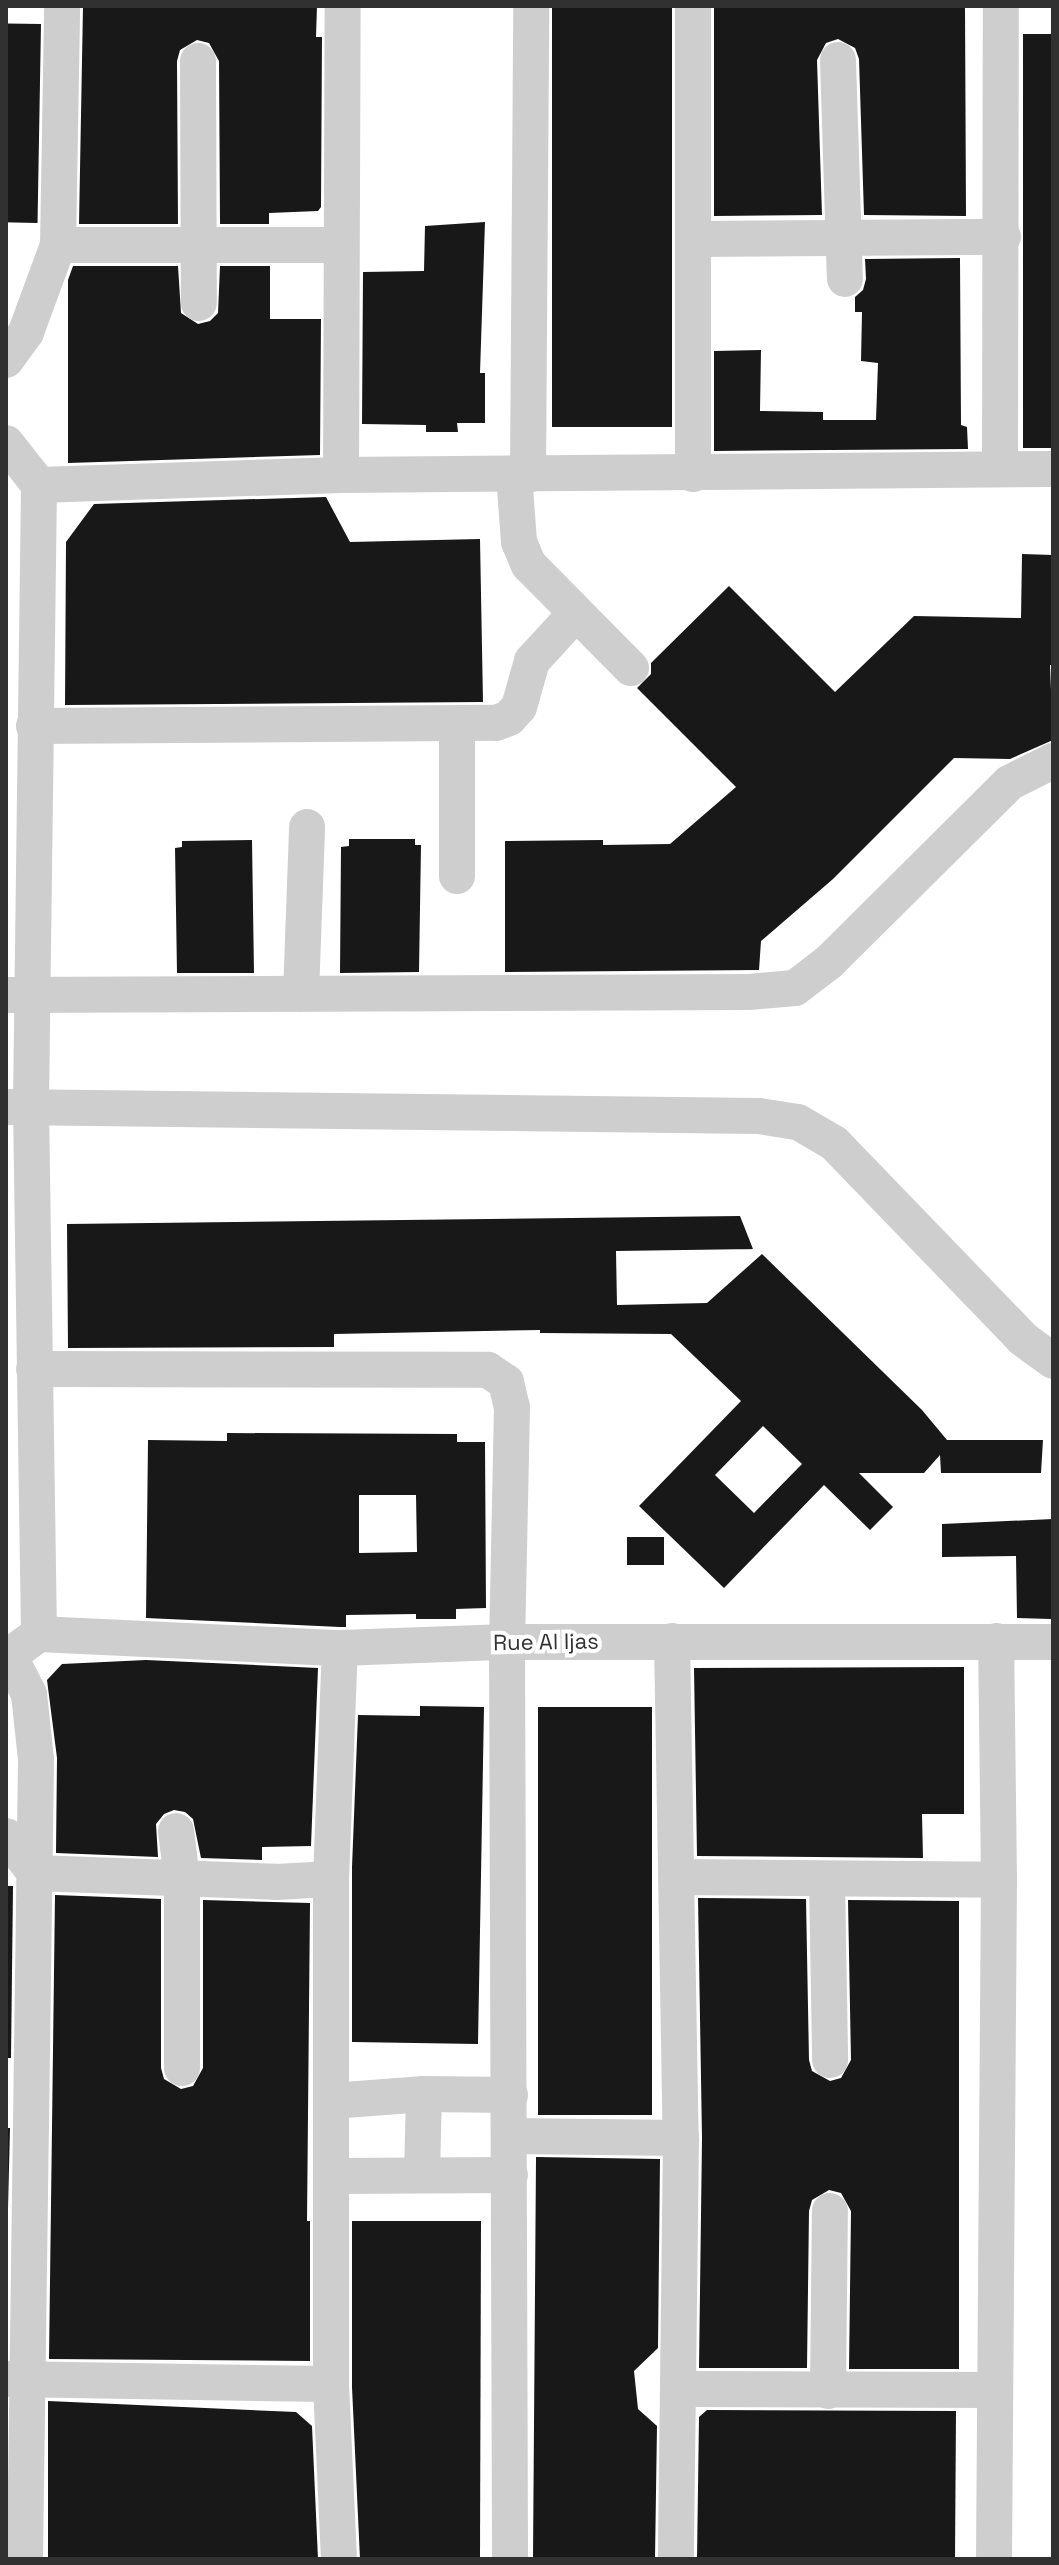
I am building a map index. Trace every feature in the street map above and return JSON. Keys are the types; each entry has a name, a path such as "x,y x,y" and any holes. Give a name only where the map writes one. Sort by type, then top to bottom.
{"street":[{"path":"6,360 26,332 58,245 62,6"},
{"path":"341,475 343,6"},
{"path":"531,6 521,475 523,555 535,574 631,668"},
{"path":"693,6 693,474"},
{"path":"1000,469 1003,237 1001,6"},
{"path":"838,60 845,279"},
{"path":"198,61 196,245 199,303"},
{"path":"693,239 1003,237"},
{"path":"58,245 341,245"},
{"path":"6,443 39,485 34,726 20,786 18,1107 20,1306 34,1369 39,1634 7,1656 29,1694 34,1727 35,1873 16,2379 25,2559"},
{"path":"39,485 341,475 1053,469"},
{"path":"34,726 496,723 509,718 524,695 532,661 575,614"},
{"path":"457,723 457,876"},
{"path":"20,996 749,992 795,988 829,962 1009,783 1053,761"},
{"path":"301,994 307,827"},
{"path":"18,1107 759,1116 798,1122 834,1143 1023,1339 1053,1361"},
{"path":"34,1369 488,1370 506,1382 512,1407 507,1642 510,2559"},
{"name":"Rue Al Ijas","path":"39,1634 340,1648 507,1642 1053,1642"},
{"path":"672,1641 681,2138 676,2559"},
{"path":"994,2559 999,1880 996,1641"},
{"path":"339,2559 331,2384 331,1879 340,1648"},
{"path":"176,1831 182,1879 182,2068"},
{"path":"6,1836 35,1873 182,1879 331,1879"},
{"path":"677,1877 999,1880"},
{"path":"827,1880 830,2060"},
{"path":"332,2101 424,2094 510,2095"},
{"path":"422,2175 424,2094"},
{"path":"510,2136 681,2138"},
{"path":"331,2176 510,2175"},
{"path":"828,2391 830,2211"},
{"path":"16,2379 331,2384"},
{"path":"679,2389 994,2390"}],"building":[{"path":"83,6 317,6 316,37 322,37 321,207 318,211 269,213 269,224 220,224 219,61 209,43 197,40 180,50 177,61 178,224 79,224"},
{"path":"552,6 672,6 672,427 552,427"},
{"path":"714,6 965,6 966,216 864,215 859,59 855,48 838,39 826,43 817,60 822,215 714,216"},
{"path":"6,23 41,24 38,223 6,222"},
{"path":"1023,34 1053,34 1053,448 1023,448"},
{"path":"485,222 480,373 485,373 485,423 457,423 458,432 426,432 426,425 362,424 363,272 424,271 425,226"},
{"path":"960,258 961,425 967,427 968,449 714,451 714,351 761,350 760,411 823,412 823,420 876,420 878,363 861,361 862,312 855,312 855,297 863,290 866,279 865,259"},
{"path":"73,266 178,266 181,313 198,324 210,321 218,313 220,266 270,266 270,319 321,319 320,455 68,463 68,280"},
{"path":"326,497 350,542 480,539 483,702 65,705 66,542 94,504"},
{"path":"1022,554 1053,555 1053,665 1050,665 1053,740 1010,759 954,758 833,879 761,941 759,970 505,972 505,841 603,840 603,845 670,844 736,787 637,688 651,674 651,663 729,586 835,692 914,616 1021,618"},
{"path":"349,839 415,839 415,845 421,845 419,972 340,973 341,847 349,846"},
{"path":"252,840 254,973 177,973 175,848 182,847 182,841"},
{"path":"740,1216 753,1249 616,1251 617,1305 707,1303 762,1254 922,1410 947,1440 1043,1440 1041,1473 941,1473 940,1455 924,1473 859,1473 893,1507 870,1530 824,1485 724,1588 639,1506 741,1401 671,1334 540,1333 540,1330 334,1334 334,1347 68,1348 67,1224","holes":["763,1426 802,1464 754,1513 715,1475"]},
{"path":"227,1433 457,1434 457,1442 485,1442 486,1608 456,1609 456,1619 416,1619 416,1614 346,1615 346,1627 146,1618 148,1440 227,1441","holes":["359,1495 416,1495 417,1552 359,1553"]},
{"path":"1053,1519 1051,1619 1017,1618 1016,1556 942,1557 942,1524"},
{"path":"627,1537 664,1537 664,1565 627,1565"},
{"path":"146,1660 318,1668 311,1846 262,1847 262,1860 201,1858 193,1819 185,1812 174,1810 164,1814 156,1824 158,1857 56,1853 57,1758 47,1680 62,1664"},
{"path":"964,1667 964,1814 922,1814 923,1858 697,1856 694,1668"},
{"path":"420,1706 484,1707 478,2044 352,2042 352,1867 358,1715 420,1716"},
{"path":"538,1707 652,1707 652,2115 538,2115"},
{"path":"6,1886 13,1886 11,2058 6,2058"},
{"path":"55,1895 161,1899 161,2068 164,2079 181,2089 193,2086 203,2068 203,1900 310,1903 307,2221 310,2221 310,2361 49,2359"},
{"path":"698,1898 806,1899 809,2060 812,2071 830,2081 841,2078 851,2060 848,1900 959,1901 959,2369 849,2369 851,2211 841,2193 829,2190 812,2200 809,2211 807,2368 699,2368 702,2138"},
{"path":"6,2128 10,2128 6,2288"},
{"path":"536,2157 660,2159 658,2348 634,2371 638,2409 657,2426 655,2559 533,2559"},
{"path":"352,2221 481,2221 480,2559 360,2559 352,2387"},
{"path":"48,2401 296,2412 312,2426 318,2559 48,2559"},
{"path":"707,2410 956,2411 955,2559 697,2559 699,2417"}]}
